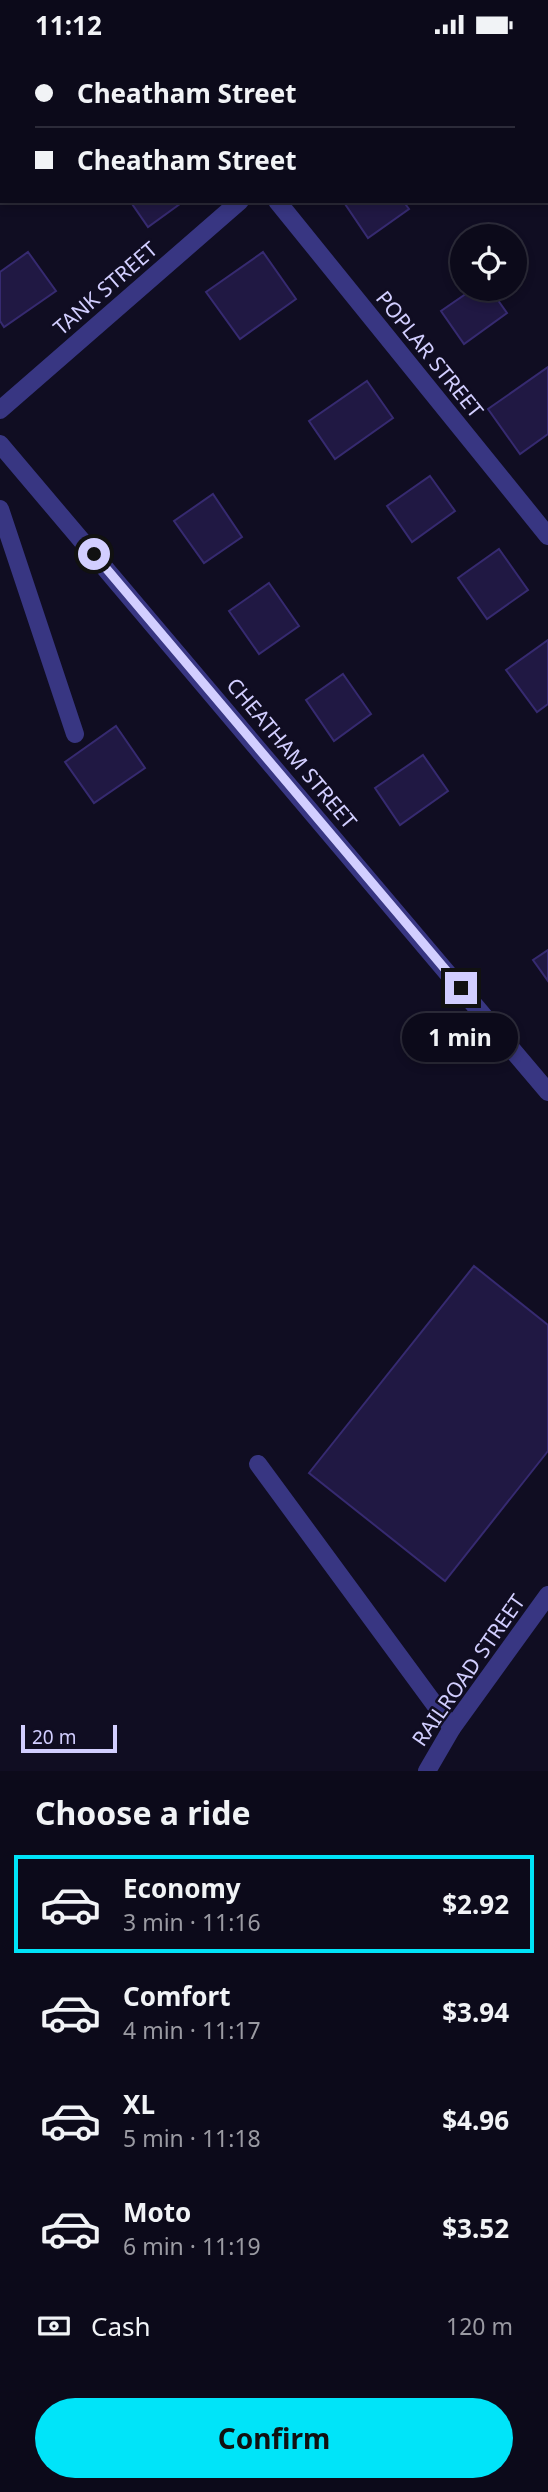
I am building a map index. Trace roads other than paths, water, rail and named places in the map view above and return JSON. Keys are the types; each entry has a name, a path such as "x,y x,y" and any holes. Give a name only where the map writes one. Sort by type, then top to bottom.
{"street":[{"name":"TANK STREET","path":"0,410 238,203"},
{"name":"POPLAR STREET","path":"280,203 548,536"},
{"name":"CHEATHAM STREET","path":"0,444 548,1091"},
{"path":"0,509 75,734"},
{"path":"258,1464 452,1728"},
{"name":"RAILROAD STREET","path":"426,1771 452,1728 548,1595"}]}
